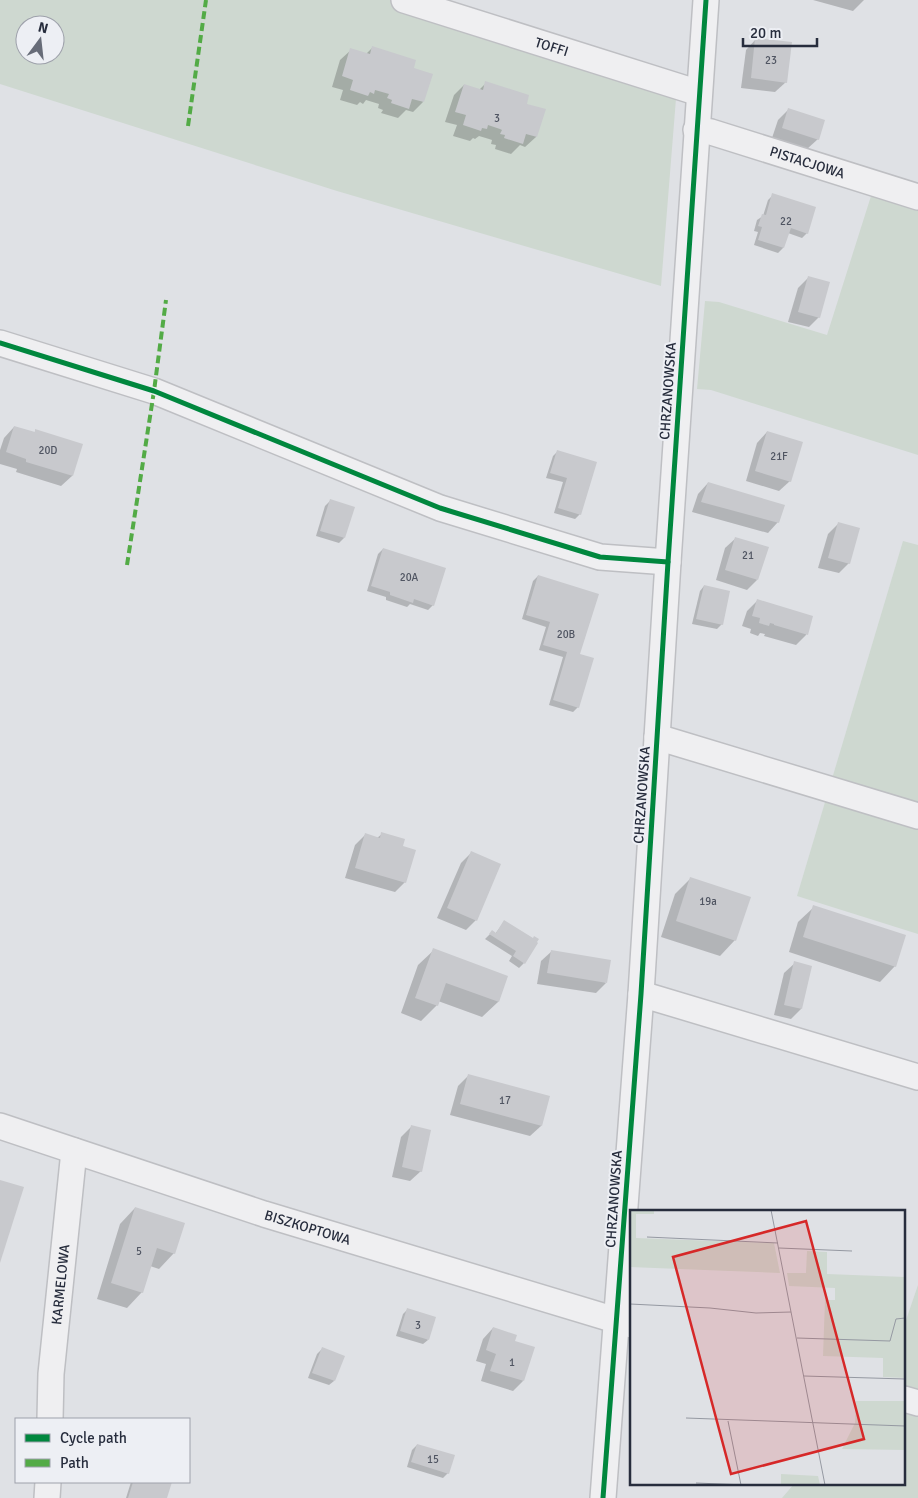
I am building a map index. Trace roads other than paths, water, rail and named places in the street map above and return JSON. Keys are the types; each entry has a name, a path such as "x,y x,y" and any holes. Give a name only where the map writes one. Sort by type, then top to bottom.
{"street":[{"name":"TOFFI","path":"404,0 699,93"},
{"name":"CHRZANOWSKA","path":"603,1498 624,1323 641,994 706,0"},
{"name":"PISTACJOWA","path":"696,130 711,132 918,197"},
{"path":"0,343 154,391 440,508 600,557 668,562"},
{"path":"657,736 918,816"},
{"path":"641,994 918,1077"},
{"name":"BISZKOPTOWA","path":"0,1126 264,1214 624,1323"},
{"name":"KARMELOWA","path":"50,1418 51,1374 74,1151"},
{"path":"906,1399 918,1403"},
{"path":"47,1498 48,1483"}]}
